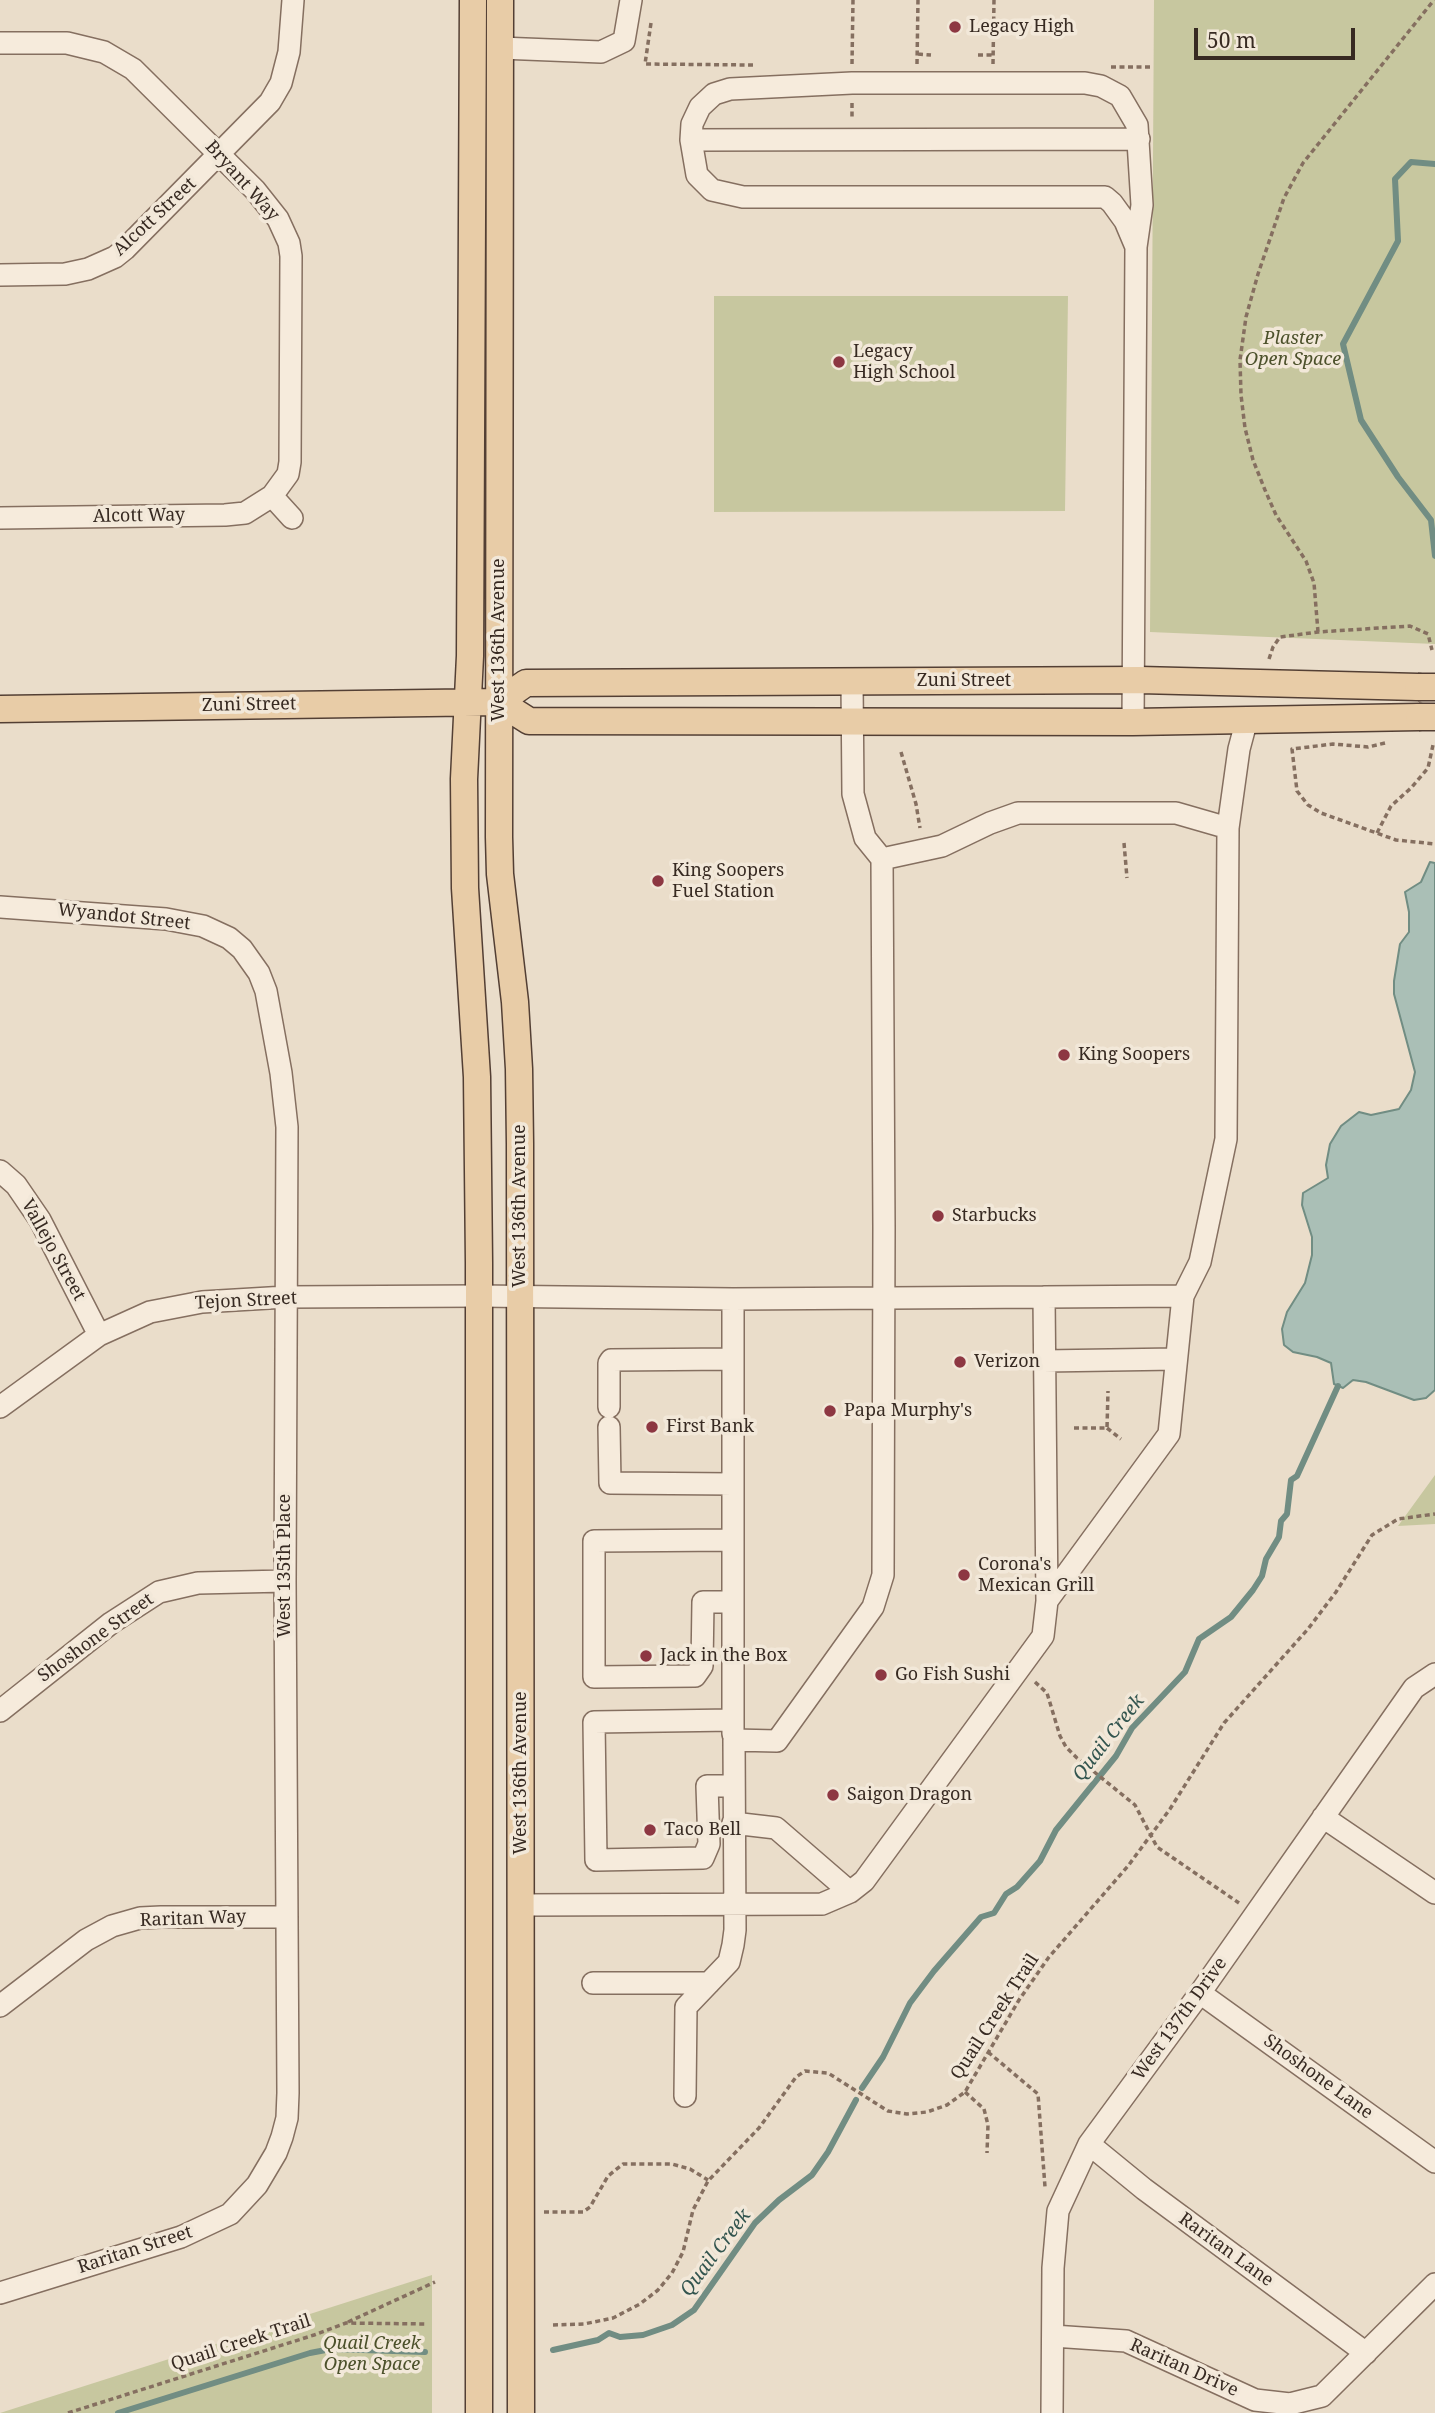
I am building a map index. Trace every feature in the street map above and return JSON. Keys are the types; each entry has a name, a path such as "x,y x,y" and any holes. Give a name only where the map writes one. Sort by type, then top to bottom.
{"main road":[{"name":"West 136th Avenue","path":"473,0 470,656 464,779 464,888 477,1077 479,2413"},
{"name":"West 136th Avenue","path":"500,0 500,874 512,964 519,1069 521,1296 521,2413"},
{"path":"473,47 500,48"},
{"name":"Zuni Street","path":"0,709 499,702 526,683 1133,680 1426,687"},
{"path":"499,702 529,721 1133,722 1427,717"}],"street":[{"name":"Alcott Street","path":"0,275 65,274 88,269 115,257 220,155 262,110 281,83 289,51 293,0"},
{"path":"500,48 601,51 624,41 631,0"},
{"name":"Bryant Way","path":"0,43 67,43 104,51 133,69 255,190 278,219 289,243 289,462 288,474 272,496"},
{"path":"1133,722 1136,247 1142,205 1137,125 1120,96 1093,84 852,83 730,89 714,94 701,107 692,124 691,140 697,175 712,190 743,197 1105,197 1125,221 1136,247"},
{"path":"691,140 1139,139"},
{"path":"272,496 292,518"},
{"name":"Alcott Way","path":"0,518 225,515 245,513 272,496"},
{"path":"733,1786 707,1786 709,1844 703,1858 596,1860 594,1722 733,1730 777,1741 873,1608 883,1575 882,859 865,838 853,794 852,682"},
{"path":"1047,1601 1170,1434 1183,1296 1200,1262 1226,1139 1228,828 1239,749 1247,719"},
{"path":"882,859 942,846 1018,813 1176,813 1228,828"},
{"name":"Wyandot Street","path":"0,907 166,919 203,926 229,938 242,948"},
{"name":"West 135th Place","path":"242,948 252,961 266,991 281,1073 287,1127 287,2118 282,2137 257,2185"},
{"name":"Vallejo Street","path":"0,1171 16,1185 40,1220 99,1335"},
{"name":"Tejon Street","path":"0,1406 99,1335 130,1319 177,1305 237,1298 1183,1296"},
{"path":"521,1905 822,1904 850,1892 864,1881 1043,1636 1047,1601 1044,1297"},
{"path":"685,2096 686,2007 729,1962 735,1930 733,1298"},
{"path":"732,1359 611,1360 609,1417 610,1483 733,1484"},
{"path":"1044,1361 1176,1359"},
{"path":"733,1540 594,1541 594,1677 695,1676 702,1666 703,1602 733,1602"},
{"name":"Shoshone Street","path":"0,1710 111,1623 159,1592 198,1583 285,1581"},
{"name":"West 137th Drive","path":"1052,2413 1053,2258 1058,2211 1089,2144 1200,1993 1414,1688 1435,1674"},
{"path":"1323,1817 1433,1887"},
{"path":"733,1822 776,1828 850,1892"},
{"name":"Raritan Way","path":"0,2007 86,1941 112,1926 140,1918 287,1917"},
{"path":"593,1983 709,1983"},
{"name":"Shoshone Lane","path":"1200,1993 1435,2162"},
{"name":"Raritan Lane","path":"1089,2144 1144,2189 1366,2353"},
{"name":"Raritan Street","path":"0,2293 199,2230 230,2214 257,2185"},
{"name":"Raritan Drive","path":"1053,2336 1126,2341 1255,2400 1290,2404 1322,2396 1435,2284"}],"path":[{"path":"917,66 918,0"},
{"path":"993,66 994,0"},
{"path":"1318,632 1314,583 1306,561 1276,515 1253,460 1245,428 1240,360 1246,317 1284,198 1303,163 1434,0"},
{"path":"645,64 652,12"},
{"path":"918,54 931,55"},
{"path":"978,55 993,55"},
{"path":"1269,659 1280,637 1410,626 1428,634 1433,650"},
{"path":"1389,742 1368,747 1333,744 1292,749 1297,791 1308,804 1321,813 1396,841 1435,844"},
{"path":"1377,832 1391,806 1428,768 1433,745"},
{"path":"901,752 920,828"},
{"path":"1124,843 1127,878"},
{"path":"1107,1428 1108,1391"},
{"path":"1074,1428 1107,1428 1121,1439"},
{"name":"Quail Creek Trail","path":"552,2325 584,2324 613,2318 640,2304 658,2290 672,2273 683,2252 693,2210 708,2181 759,2128 796,2077 805,2071 828,2073 888,2111 907,2114 927,2112 947,2105 965,2092 1019,2000 1049,1958 1150,1837 1224,1723 1308,1629 1336,1592 1372,1535 1398,1519 1435,1514"},
{"path":"1018,1670 1046,1693 1060,1736 1077,1758 1135,1805 1157,1847 1255,1914"},
{"path":"988,2052 1038,2094 1043,2184 1051,2204 1058,2211"},
{"path":"965,2092 984,2109 988,2125 987,2153"},
{"path":"542,2212 583,2211 590,2207 608,2176 623,2164 672,2164 690,2169 708,2181"},
{"path":"346,2323 435,2282"},
{"name":"Quail Creek Trail","path":"68,2413 346,2323 426,2324"}],"green space":[{"name":"Plaster Open Space","path":"1154,0 1435,0 1435,644 1150,632"},
{"path":"714,296 1068,296 1065,511 714,512"},
{"path":"1435,1475 1435,1524 1398,1526"},
{"name":"Quail Creek Open Space","path":"432,2275 432,2413 0,2413"}],"shaded area":[{"path":"1430,862 1435,863 1435,1390 1426,1398 1414,1400 1366,1382 1353,1380 1343,1388 1334,1384 1331,1363 1293,1352 1284,1345 1282,1329 1287,1312 1305,1283 1312,1255 1312,1237 1302,1205 1303,1193 1328,1178 1326,1165 1330,1144 1341,1126 1359,1112 1371,1115 1399,1109 1411,1090 1415,1072 1394,994 1394,981 1400,944 1409,932 1405,892 1421,882"}],"waterway":[{"name":"Quail Creek","path":"1435,164 1411,162 1395,179 1398,241 1343,344 1361,420 1398,477 1431,520 1435,556"},
{"name":"Quail Creek","path":"862,2088 883,2057 910,2003 934,1971 981,1917 994,1913 1006,1894 1017,1887 1040,1861 1056,1830 1116,1756 1132,1728 1185,1672 1199,1639 1231,1617 1253,1590 1279,1537 1281,1521 1287,1514 1291,1480 1297,1476 1338,1386"},
{"name":"Quail Creek","path":"553,2350 598,2340 609,2333 620,2337 643,2335 672,2325 694,2310 755,2223 779,2200 812,2175 828,2152 856,2100"},
{"name":"Quail Creek","path":"118,2413 310,2353 331,2349 425,2352"}],"place":[{"name":"Legacy High","path":"955,27"},
{"name":"Legacy High School","path":"839,362"},
{"name":"King Soopers Fuel Station","path":"658,881"},
{"name":"King Soopers","path":"1064,1055"},
{"name":"Starbucks","path":"938,1216"},
{"name":"Verizon","path":"960,1362"},
{"name":"Papa Murphy's","path":"830,1411"},
{"name":"First Bank","path":"652,1427"},
{"name":"Corona's Mexican Grill","path":"964,1575"},
{"name":"Jack in the Box","path":"646,1656"},
{"name":"Go Fish Sushi","path":"881,1675"},
{"name":"Saigon Dragon","path":"833,1795"},
{"name":"Taco Bell","path":"650,1830"}]}
